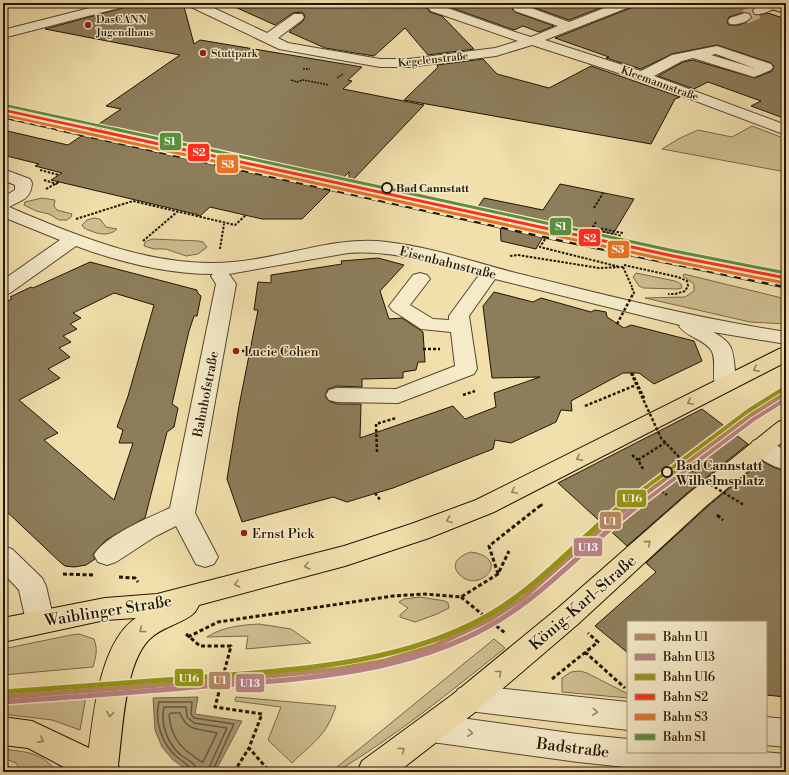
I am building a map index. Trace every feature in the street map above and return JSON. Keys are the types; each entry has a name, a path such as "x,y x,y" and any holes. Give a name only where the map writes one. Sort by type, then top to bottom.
{"main road":[{"path":"764,6 786,9"},
{"path":"3,730 32,735 103,771 114,688 125,649 140,630 212,590 345,556 420,531 485,506 786,354"},
{"name":"König-Karl-Straße","path":"373,772 432,728 568,616 697,500 786,426"},
{"name":"Waiblinger Straße","path":"3,630 40,621 105,609 157,604 212,590"}],"street":[{"path":"6,31 67,14 123,3"},
{"name":"Kegelenstraße","path":"193,3 284,46 380,63 409,63 496,52 532,41 628,3"},
{"name":"Kleemannstraße","path":"430,3 435,8 507,34 642,76 786,130"},
{"path":"519,8 569,26"},
{"path":"268,39 298,17"},
{"path":"642,76 677,58 694,54"},
{"path":"3,174 24,183 23,192 3,204"},
{"path":"3,211 72,230 155,263 198,269 220,266"},
{"path":"3,289 72,230"},
{"name":"Eisenbahnstraße","path":"220,266 232,268 367,245 381,245 674,317 749,333 786,338"},
{"name":"Bahnhofstraße","path":"182,513 226,284 220,266"},
{"path":"337,395 398,396 466,369 459,316 490,272"},
{"path":"420,279 399,306 428,325 461,326"},
{"name":"Eisenbahnstraße","path":"674,317 716,342 723,351 725,384"},
{"path":"762,447 786,462"},
{"path":"107,554 146,536 182,513 205,557"},
{"path":"3,556 32,586 40,621"},
{"path":"469,698 627,716"},
{"name":"Badstraße","path":"432,728 578,748 627,753"},
{"path":"767,731 786,733"},
{"name":"Badstraße","path":"628,753 786,769"}],"path":[{"path":"291,80 297,82 303,80 329,85"},
{"path":"35,169 59,175"},
{"path":"594,208 603,193"},
{"path":"72,230 133,201 179,211 224,224 235,225 246,215"},
{"path":"142,242 179,211"},
{"path":"588,234 596,222"},
{"path":"220,266 224,224"},
{"path":"592,228 623,234"},
{"path":"545,239 540,247 624,264 678,277 687,281 688,286 685,291 675,294 668,294"},
{"path":"518,255 599,268 624,264"},
{"path":"617,324 634,294 626,276 624,264"},
{"path":"654,420 632,373 636,385 661,438 698,477 744,505"},
{"path":"585,406 636,385"},
{"path":"460,396 475,391"},
{"path":"377,452 376,424 397,418"},
{"path":"638,460 666,442"},
{"path":"375,493 380,501"},
{"path":"498,574 489,546 545,502"},
{"path":"460,597 498,574 509,551"},
{"path":"234,772 249,748 262,714 215,707 232,646 200,646 188,637 218,622 363,600 425,594 460,597 509,636"},
{"path":"548,682 598,642 587,632"},
{"path":"585,652 627,689"},
{"path":"249,748 270,772"},
{"path":"3,765 6,764 12,772"}],"shaded area":[{"path":"752,126 786,139 786,172 662,149 680,138 698,130 732,137"},
{"path":"42,198 55,200 54,206 57,210 72,214 71,217 67,220 59,220 49,214 36,211 24,205 25,202"},
{"path":"94,218 100,219 106,227 117,229 113,232 101,234 84,228 82,225 87,220"},
{"path":"152,239 199,241 203,242 207,247 198,254 186,256 166,249 154,249 144,246 145,242"},
{"path":"636,273 675,281 681,284 682,288 643,288 639,286 633,277"},
{"path":"684,274 786,299 786,324 750,322 645,298 685,297 694,291 694,284 683,276"},
{"path":"471,552 484,556 490,561 491,567 488,574 475,581 467,580 459,574 455,566 460,557"},
{"path":"420,597 445,601 448,603 449,608 415,622 400,617 400,615 408,608 399,602 404,599"},
{"path":"259,624 291,629 311,643 246,649 248,636 207,637 225,629"},
{"path":"79,634 94,639 96,653 93,667 3,675 3,649"},
{"path":"494,639 505,648 380,744 336,772 331,772"},
{"path":"580,671 587,673 627,693 627,698 562,692 562,678 571,672"},
{"path":"86,696 80,730 52,720 3,714 3,702"},
{"path":"236,697 336,706 328,725 323,732 313,744 292,763 268,740 281,707 235,701"},
{"path":"3,749 33,754 45,760 57,772 22,772 16,763 3,758"}],"water":[{"path":"198,697 195,714 242,721 215,772 191,772 173,760 162,747 155,730 153,698"}],"building":[{"path":"141,3 183,3 194,44 200,40 362,67 348,80 352,81 343,89 424,105 349,184 349,172 302,219 262,219 210,207 200,216 51,180 62,173 35,166 39,164 3,155 3,130 68,145 121,109 106,106 180,55 45,29"},
{"path":"226,3 423,3 430,12 442,16 474,49 428,55 405,28 374,56 325,48 289,32 303,21 305,16 302,12 293,13 275,25"},
{"path":"613,3 569,20 524,4 514,4 512,9 515,12 554,26 539,32 523,26 514,30 441,4"},
{"path":"635,3 734,3 753,9 752,12 755,16 768,13 786,19 786,119 751,106 761,101 708,82 694,89 658,76 683,62 693,60 755,78 772,71 774,66 771,63 717,45 672,54 641,69 606,58 609,57 555,38 633,7","holes":["745,12 752,16 750,20 739,25 729,25 727,22 729,17"]},
{"path":"483,59 497,74 549,88 591,66 680,97 675,99 651,144 404,100 438,67 437,65"},
{"path":"560,184 634,199 610,239 549,226 536,249 501,241 500,220 469,220 484,198 543,210"},
{"path":"378,258 404,265 380,291 389,319 402,318 423,332 425,362 418,362 416,370 403,372 403,378 362,379 362,387 337,386 328,389 325,396 329,401 337,404 361,404 360,438 453,406 465,419 496,407 494,393 540,377 492,378 483,306 494,292 533,302 541,298 591,312 595,310 606,312 607,317 624,328 631,325 694,341 702,361 654,384 639,373 623,373 571,401 572,411 561,410 556,422 511,443 495,440 493,449 393,488 347,502 333,497 242,522 227,479 239,406 258,310 254,310 258,282 271,283 271,275 342,264 341,261"},
{"path":"90,262 197,290 201,296 197,316 194,316 189,331 172,404 178,408 174,427 167,432 145,518 106,540 93,554 95,559 86,565 74,567 65,566 3,508 3,303 12,299 10,297 31,287 33,288","holes":["114,293 154,305 128,396 117,427 123,430 119,443 133,443 114,500 44,440 58,433 19,400 60,378 48,369 70,357 59,348 71,342 63,336 77,329 70,324 81,318 73,313"]},
{"path":"702,409 748,444 687,493 627,546 558,483"},
{"path":"762,461 775,468 786,471 786,697 767,695 767,621 627,621 627,652 595,626 656,572 646,563 707,507"}],"tunnel":[{"path":"745,17 759,11"}],"railway":[{"path":"3,117 62,130"},
{"path":"57,129 555,239 786,287"}],"rail line":[{"name":"S1","path":"4,105 674,251 786,273"},
{"name":"S2","path":"3,110 673,256 786,278"},
{"name":"S3","path":"3,115 672,261 785,283"},
{"name":"U16","path":"3,692 239,674 339,664 384,656 430,642 487,616 520,594 608,516 748,411 783,389"},
{"name":"U1","path":"3,697 239,679 340,669 385,661 432,647 489,620 523,598 611,520 751,415 786,393"},
{"name":"U13","path":"3,702 239,684 340,674 386,666 434,652 491,625 526,602 614,524 754,419 786,399"}],"place":[{"name":"DasCANN Jugendhaus","path":"88,25"},
{"name":"Stuttpark","path":"203,53"},
{"name":"Bad Cannstatt","path":"387,188"},
{"name":"Lucie Cohen","path":"236,351"},
{"name":"Bad Cannstatt Wilhelmsplatz","path":"667,472"},
{"name":"Ernst Pick","path":"244,533"}]}
